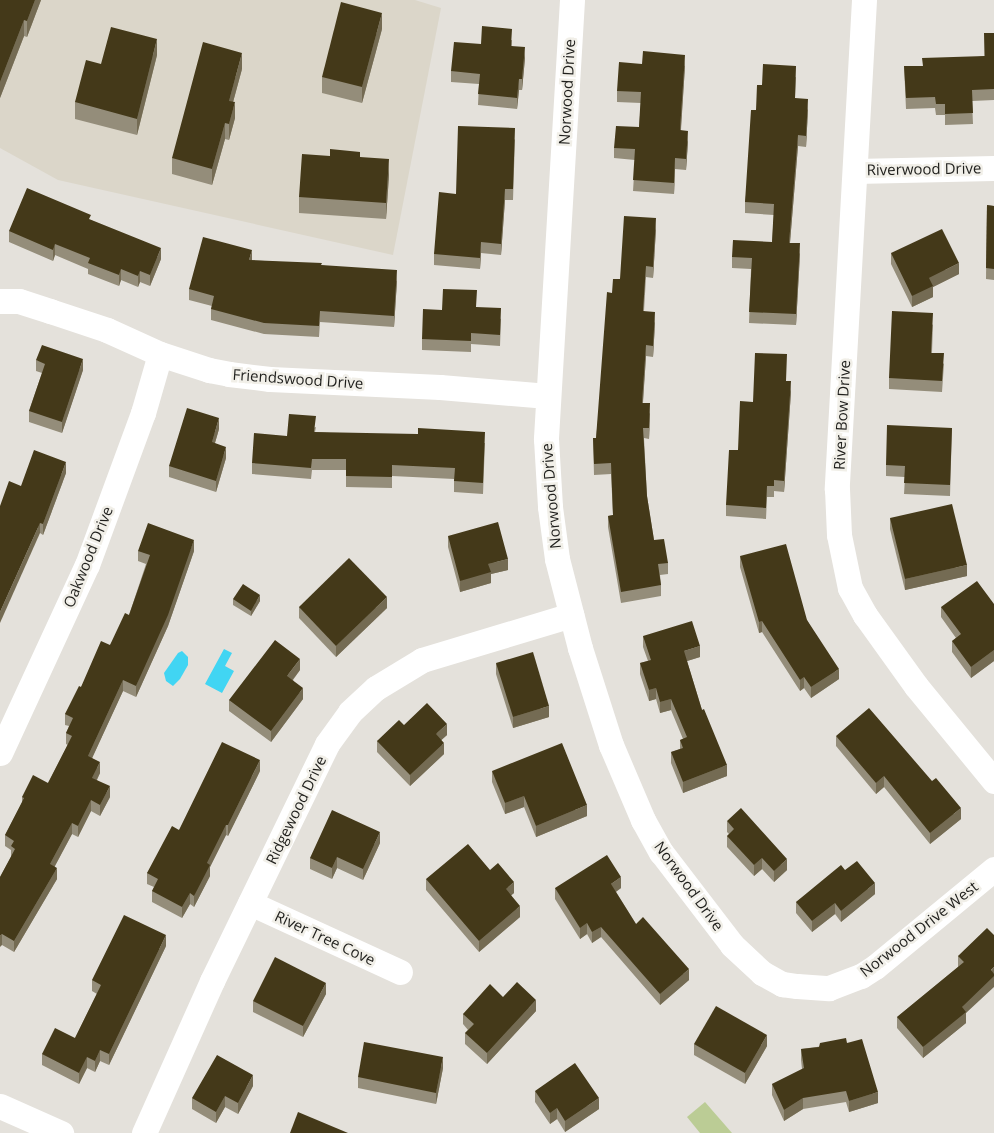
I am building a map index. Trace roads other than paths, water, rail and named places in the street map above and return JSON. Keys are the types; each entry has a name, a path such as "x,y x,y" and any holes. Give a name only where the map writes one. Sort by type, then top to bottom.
{"street":[{"name":"Norwood Drive","path":"572,0 546,439 553,537 571,615 612,745 643,820 661,852 732,945 762,973 782,984"},
{"name":"River Bow Drive","path":"864,0 837,489 839,536 850,588 865,615 916,686 994,781"},
{"name":"Riverwood Drive","path":"855,171 994,168"},
{"name":"Friendswood Drive","path":"0,300 19,302 107,330 160,354 209,370 270,380 440,387 548,396"},
{"name":"Oakwood Drive","path":"0,753 87,565 143,413 160,354"},
{"name":"Ridgewood Drive","path":"144,1133 212,981 327,744 350,712 376,688 422,660 571,615"},
{"name":"Norwood Drive West","path":"782,984 830,988 861,976 875,967 994,869"},
{"name":"River Tree Cove","path":"250,903 400,972"},
{"path":"0,1106 61,1133"}],"water":[{"path":"224,649 232,653 225,666 234,671 222,693 205,684"},
{"path":"182,651 188,657 188,665 180,679 173,686 166,681 164,673 178,653"}]}
